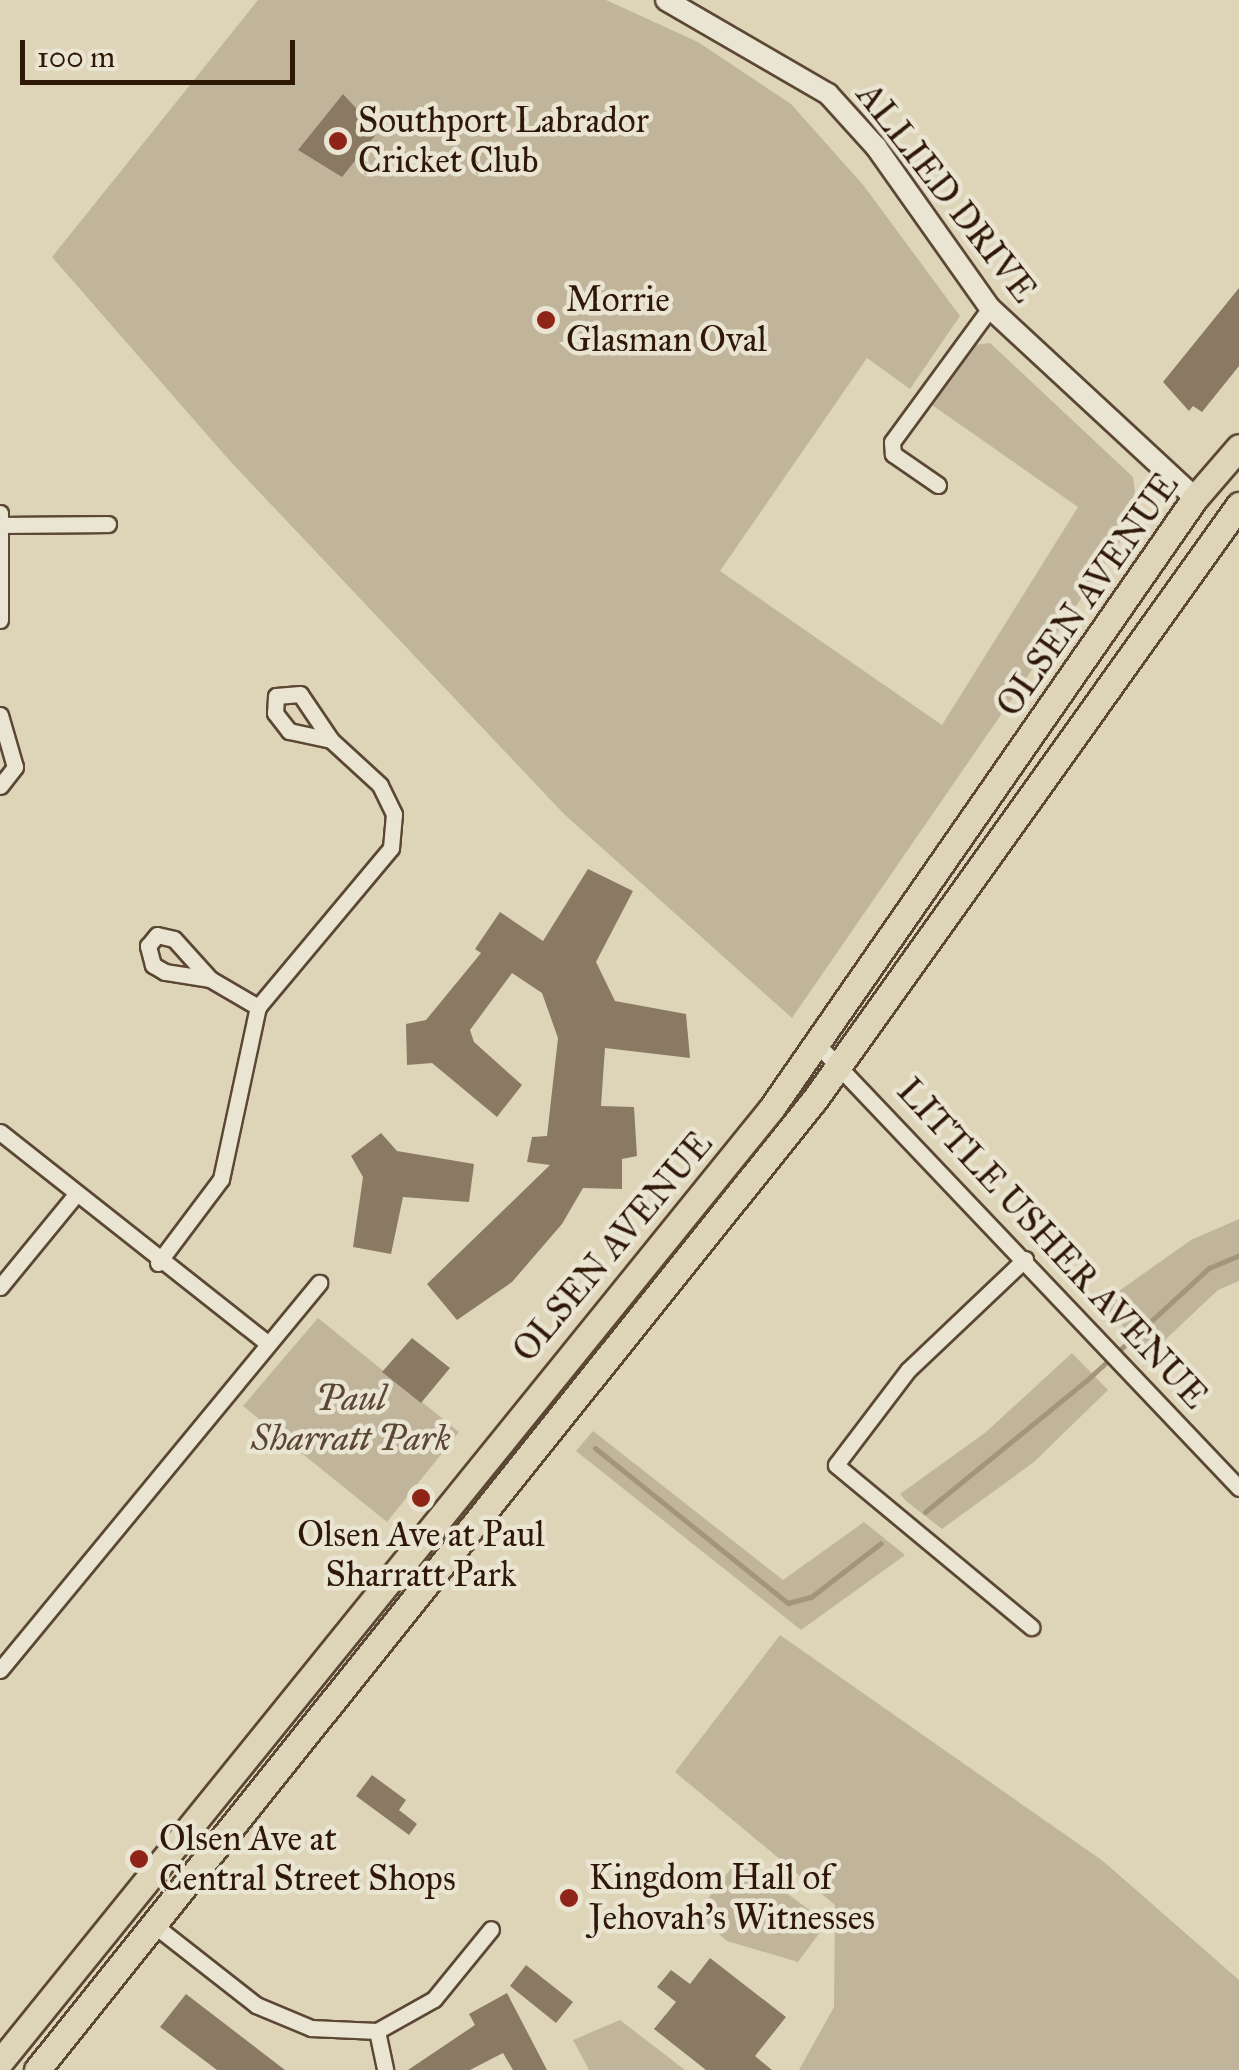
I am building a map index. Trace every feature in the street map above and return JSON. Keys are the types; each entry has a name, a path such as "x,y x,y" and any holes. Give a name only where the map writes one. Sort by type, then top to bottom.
{"main road":[{"name":"OLSEN AVENUE","path":"0,2062 818,1045 1195,498 1239,446"},
{"name":"OLSEN AVENUE","path":"37,2070 842,1062 1239,505"}],"street":[{"name":"ALLIED DRIVE","path":"666,0 828,94 876,147 990,308 1195,498"},
{"path":"938,485 893,454 892,442 990,308"},
{"path":"0,513 0,620"},
{"path":"1,525 108,524"},
{"path":"0,715 15,766 0,786"},
{"path":"158,1262 221,1179 258,1007 391,848 394,814 380,785 331,740"},
{"path":"210,979 258,1007"},
{"name":"LITTLE USHER AVENUE","path":"818,1045 842,1062 1239,1488"},
{"path":"0,1132 158,1262 265,1341"},
{"path":"0,1287 76,1194"},
{"path":"1025,1259 908,1370 836,1466 1031,1627"},
{"path":"0,1670 265,1341 318,1283"},
{"path":"154,1925 256,2004 312,2028 377,2031 434,1998 491,1929"},
{"path":"377,2031 384,2070"}],"green space":[{"path":"258,0 606,0 698,42 791,104 864,186 960,316 910,389 867,358 720,571 942,725 1078,507 932,405 974,345 990,343 1133,477 1138,516 792,1018 564,814 229,460 52,257"},
{"path":"1239,1219 1239,1281 1218,1290 1149,1355 1102,1303 1191,1240"},
{"name":"Paul Sharratt Park","path":"318,1318 459,1432 387,1522 243,1406"},
{"path":"1072,1353 1108,1390 1034,1462 942,1529 900,1494 986,1432"},
{"path":"593,1431 783,1580 864,1522 905,1555 801,1630 576,1451"},
{"path":"780,1635 1103,1861 1239,1980 1239,2070 799,2070 834,2007 835,1905 675,1772"},
{"path":"739,1858 827,1923 798,1962 727,1941 696,1914"},
{"path":"620,2020 685,2070 589,2070 573,2040"}],"building":[{"name":"Southport Labrador Cricket Club","path":"343,94 378,132 342,177 298,150"},
{"path":"1239,288 1239,366 1202,412 1193,406 1189,411 1163,382"},
{"path":"588,869 633,891 596,962 615,1001 686,1014 690,1058 605,1048 601,1106 634,1107 637,1156 622,1159 622,1189 583,1188 562,1224 512,1282 457,1320 427,1284 550,1165 527,1162 532,1137 547,1136 558,1038 542,993 512,973 470,1030 474,1042 522,1085 497,1117 432,1063 407,1065 406,1024 426,1020 481,953 475,949 500,912 543,941"},
{"path":"381,1133 397,1151 474,1164 469,1202 403,1197 391,1254 353,1247 363,1177 351,1156"},
{"path":"412,1338 450,1368 421,1403 382,1372"},
{"path":"372,1775 406,1800 399,1810 417,1824 409,1835 356,1796"},
{"path":"710,1958 786,2017 755,2056 772,2070 706,2070 654,2029 676,2002 657,1987 671,1970 690,1984"},
{"path":"526,1965 573,2002 556,2023 510,1986"},
{"path":"507,1993 547,2070 513,2070 503,2053 470,2070 408,2070 475,2025 469,2014"},
{"path":"186,1994 285,2070 217,2070 160,2027"}],"waterway":[{"path":"925,1512 1087,1380 1209,1268 1239,1255"},
{"path":"595,1448 788,1603 811,1597 881,1543"}],"place":[{"name":"Southport Labrador Cricket Club","path":"338,141"},
{"name":"Morrie Glasman Oval","path":"546,320"},
{"name":"Olsen Ave at Paul Sharratt Park","path":"421,1498"},
{"name":"Olsen Ave at Central Street Shops","path":"139,1859"},
{"name":"Kingdom Hall of Jehovah's Witnesses","path":"569,1898"}]}
